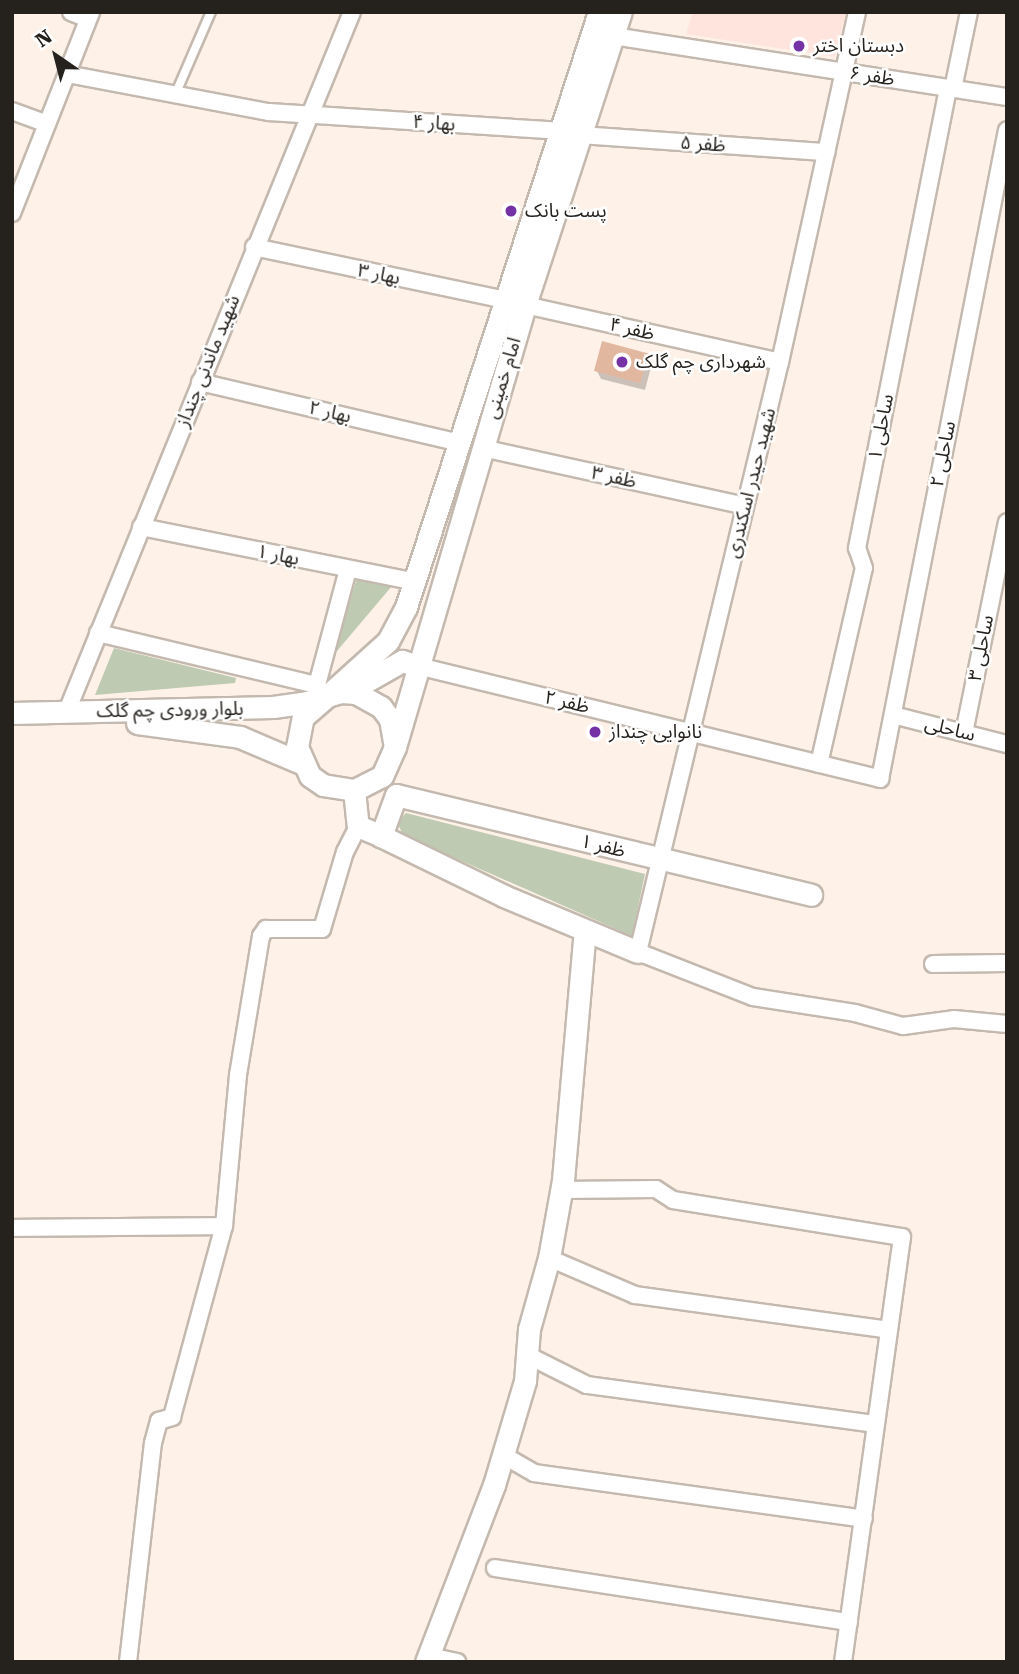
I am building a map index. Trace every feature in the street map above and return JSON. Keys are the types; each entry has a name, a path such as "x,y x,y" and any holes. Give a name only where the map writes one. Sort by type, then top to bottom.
{"street":[{"path":"12,213 90,16 71,12"},
{"name":"شهید ماندنی چنداز","path":"67,711 352,12"},
{"name":"امام خمینی","path":"395,747 482,448 515,303 559,131 599,12"},
{"name":"امام خمینی","path":"327,696 388,641 416,582 460,443 581,135 621,12"},
{"name":"شهید حیدر اسکندری","path":"638,952 780,362 857,12"},
{"name":"ساحلی ۱","path":"819,764 864,568 857,548 950,88 969,12"},
{"name":"ظفر ۶","path":"614,36 1007,97"},
{"name":"بهار ۴","path":"67,74 175,95 309,115 559,131"},
{"path":"12,111 47,124"},
{"name":"ساحلی ۲","path":"880,779 1007,130"},
{"name":"ظفر ۵","path":"581,135 825,152"},
{"name":"بهار ۳","path":"254,247 515,303"},
{"name":"ظفر ۴","path":"515,303 780,362"},
{"name":"بهار ۲","path":"200,382 460,443"},
{"name":"ظفر ۳","path":"482,448 746,506"},
{"name":"ساحلی ۳","path":"964,733 1007,522"},
{"name":"بهار ۱","path":"141,527 416,582"},
{"path":"98,633 317,685 348,569"},
{"path":"327,696 356,693 382,707 395,733 395,747 382,776 354,790 323,785 301,763 297,747 303,717 327,696 365,682 402,662 418,666"},
{"name":"ظفر ۲","path":"418,666 880,779"},
{"name":"بلوار ورودی چم گلک","path":"12,713 273,707 327,696"},
{"path":"231,707 246,720 244,729 232,735"},
{"name":"ساحلی","path":"892,715 1007,744"},
{"name":"بلوار ورودی چم گلک","path":"12,723 167,725 232,735 301,763"},
{"path":"380,836 396,795 382,776"},
{"path":"128,1662 153,1443 159,1421 172,1417 224,1226 238,1075 261,936 266,929 322,929 345,852 358,826 354,790"},
{"name":"ظفر ۱","path":"396,795 811,895"},
{"path":"358,826 585,931 753,997 855,1013 903,1026 954,1019 1007,1024"},
{"path":"457,1662 428,1659 503,1455 525,1381 529,1329 549,1258 562,1191 585,931"},
{"path":"933,964 1007,963"},
{"path":"562,1191 656,1189 673,1200 902,1237 843,1662"},
{"path":"12,1228 224,1226"},
{"path":"549,1258 635,1295 889,1331"},
{"path":"527,1355 587,1385 875,1424"},
{"path":"503,1455 534,1473 864,1520"},
{"path":"495,1568 849,1622"}],"lane":[{"path":"175,95 211,12"}],"shaded area":[{"name":"دبستان اختر","path":"693,12 846,12 835,57 686,34"}],"green space":[{"path":"357,578 392,586 337,651 335,650"},
{"path":"114,648 236,678 235,683 95,695"},
{"path":"406,813 645,874 632,936 403,835 397,822"}],"building":[{"name":"شهرداری چم گلک","path":"602,341 648,353 640,383 594,371"}],"place":[{"name":"دبستان اختر","path":"799,46"},
{"name":"پست بانک","path":"511,211"},
{"name":"شهرداری چم گلک","path":"622,362"},
{"name":"نانوایی چنداز","path":"595,732"}]}
